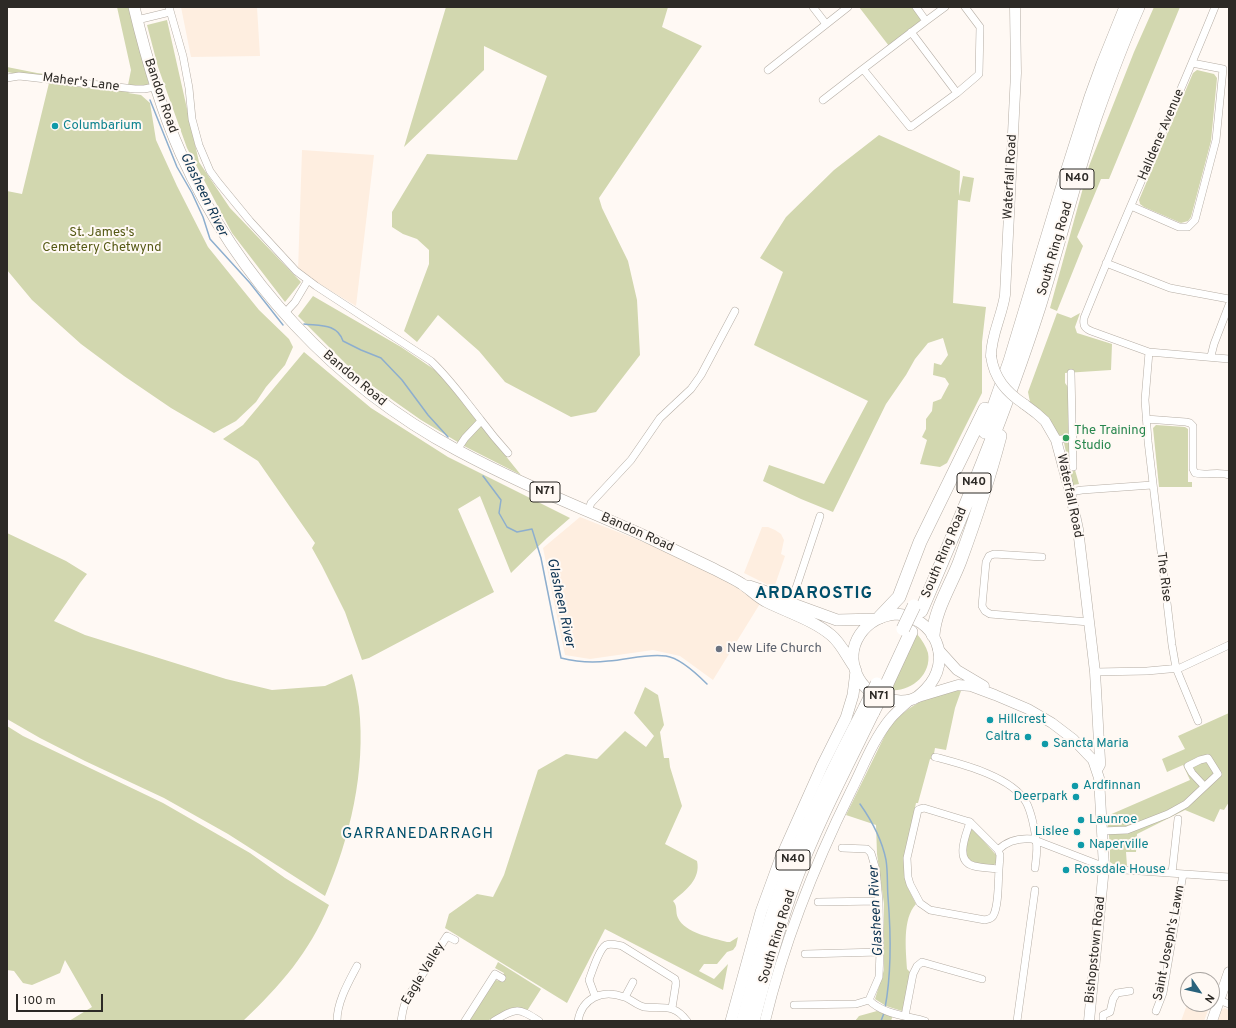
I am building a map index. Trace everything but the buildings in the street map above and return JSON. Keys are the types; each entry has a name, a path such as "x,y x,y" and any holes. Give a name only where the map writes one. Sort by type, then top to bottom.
{"highway":[{"name":"South Ring Road","path":"743,1021 771,920 786,876 808,823 869,710 907,631 982,441 1010,361 1089,104 1126,7"},
{"name":"South Ring Road","path":"917,608 958,524 1024,354 1095,120 1111,74 1138,7"},
{"path":"879,618 899,597 920,542 982,416 1030,296"},
{"path":"933,635 936,617 960,562 990,473 1024,354"},
{"name":"South Ring Road","path":"753,1021 772,949 796,880 869,710"}],"main road":[{"name":"Bandon Road","path":"134,7 155,87 181,154 218,224 242,261 284,314 330,360 364,390 411,422 457,450 527,484 658,542 743,584 764,590 837,620 879,618"},
{"name":"Waterfall Road","path":"1015,7 1016,73 1005,295 993,339 991,356 994,370 999,381 1011,394 1036,412 1045,421 1056,440 1070,492 1078,529 1094,672 1100,765 1097,771"},
{"name":"Bandon Road","path":"743,584 759,598 807,621 831,635 837,641 855,670"},
{"name":"N71","path":"855,670 863,684 874,694 887,699 901,701 914,698 929,685 936,674 938,666 938,649 933,635 923,624 911,617 896,614 879,618"},
{"path":"855,670 854,653 858,639 868,625 879,618"},
{"name":"Bishopstown Road","path":"938,649 957,670 988,688 996,695"},
{"name":"N40","path":"732,1021 761,912 780,860 800,814 846,718 854,695 855,670"},
{"name":"Bishopstown Road","path":"914,698 958,685 971,686 1028,709 1047,720 1065,732 1081,746 1093,760 1097,771 1104,867 1089,1021"},
{"name":"N40","path":"765,1021 784,955 801,906 838,818 879,735 891,718 914,698"},
{"path":"1081,746 1093,744 1098,738"},
{"path":"1220,997 1229,972"}],"street":[{"path":"813,7 826,24"},
{"path":"768,70 848,7"},
{"path":"916,7 926,21"},
{"path":"823,100 945,7"},
{"path":"864,69 910,127 912,126 979,74 980,27 965,7"},
{"name":"Halldene Avenue","path":"1149,352 1086,329 1083,325 1084,318 1215,7"},
{"path":"137,20 170,10 183,56 189,88 192,119 199,145 210,171 270,244 296,271 308,280 431,361 451,381 481,421 508,453"},
{"path":"911,32 956,93"},
{"path":"1131,206 1179,227 1188,227 1195,220 1216,140 1226,69 1192,63"},
{"name":"Maher's Lane","path":"7,78 19,76 135,90 155,87"},
{"path":"1106,263 1170,288 1229,299"},
{"path":"284,314 295,302 308,280"},
{"path":"1211,356 1229,305"},
{"path":"588,511 591,503 631,460 660,418 691,389 702,376 735,311"},
{"path":"1149,352 1188,356 1211,356 1229,359"},
{"name":"The Rise","path":"1149,352 1146,420 1152,485 1176,668 1198,721"},
{"path":"1071,374 1073,467"},
{"path":"1146,420 1190,423 1193,426 1193,469 1195,473 1224,473 1229,475"},
{"path":"457,450 465,438 481,421"},
{"path":"1056,440 1073,437"},
{"path":"1070,492 1152,485"},
{"path":"791,601 820,516"},
{"path":"1042,557 994,554 989,556 986,562 982,606 985,611 990,614 1088,622"},
{"path":"1094,672 1147,671 1180,668 1229,645"},
{"path":"935,757 984,772 1000,780 1022,796 1028,806 1037,841 1035,868"},
{"path":"1102,831 1127,830 1168,814 1186,804 1204,786"},
{"path":"924,808 970,822 998,850 1000,855 996,906 990,919 984,920 930,910 920,904 908,877 907,858 918,810 924,808"},
{"path":"1172,873 1178,819"},
{"path":"970,822 962,852 965,860 973,866 999,870"},
{"path":"998,850 1004,845 1015,840 1028,839 1037,841 1110,869 1229,877"},
{"path":"794,1005 863,1003 869,1000 879,977 879,900 876,870 870,851 867,849 842,848"},
{"name":"Saint Joseph's Lawn","path":"1156,1011 1163,993 1183,874"},
{"path":"1017,1021 1035,890"},
{"path":"818,902 879,900"},
{"name":"Eagle Valley","path":"401,1021 406,1000 447,936 455,940"},
{"path":"595,996 589,980 602,949 606,946 616,945 622,946 675,979 676,983 672,1008"},
{"path":"805,954 880,952"},
{"path":"896,1021 901,1014 913,974 917,966 922,962 982,979"},
{"path":"337,1021 337,1016 345,989 356,966"},
{"path":"465,1021 495,974 502,978"},
{"path":"625,997 633,982"},
{"path":"1103,1021 1103,1015 1111,1010 1114,996 1117,993 1130,991"},
{"path":"578,1021 579,1015 584,1006 595,996 610,995 625,997 639,1006 672,1008 687,1021"},
{"path":"869,1000 874,1005 884,1009 925,1021"},
{"path":"494,1021 513,1010 520,1011 527,1018 539,1021"}],"shaded area":[{"path":"181,7 257,7 260,56 191,57"},
{"path":"302,150 374,155 356,306 298,271"},
{"path":"580,517 694,562 761,602 713,680 680,656 653,650 590,659 565,655 543,548"},
{"path":"762,527 768,527 775,530 781,534 784,540 781,554 785,556 774,588 744,573"},
{"path":"1225,1008 1229,1010 1229,1021 1217,1021 1222,1009"},
{"path":"1184,1012 1207,1012 1204,1021 1181,1021"}],"green space":[{"name":"St. James's Cemetery Chetwynd","path":"117,7 129,7 149,84 128,93 141,95 150,103 156,140 177,186 208,247 259,310 289,339 293,347 285,365 266,387 256,402 236,421 214,433 171,408 81,344 32,300 7,270 7,191 22,194 49,83 113,91 7,72 7,67 37,73 128,85 131,70"},
{"path":"446,7 668,7 662,27 702,46 599,198 602,208 628,261 637,300 640,355 596,412 571,417 505,382 479,351 438,315 417,342 404,331 429,264 429,250 417,239 403,234 392,227 392,212 427,154 517,160 547,76 484,46 484,70 404,147"},
{"path":"859,7 913,7 920,16 920,22 889,46"},
{"path":"1154,7 1180,7 1109,179 1101,179 1077,237 1083,246 1057,311 1050,308 1089,166 1134,52"},
{"path":"167,20 199,162 230,208 301,282 285,302 232,233 187,148 158,67 147,25"},
{"path":"1197,70 1214,74 1217,78 1211,141 1191,217 1188,221 1181,223 1144,207 1140,204 1139,200 1193,73"},
{"path":"879,135 960,171 959,196 963,176 974,178 970,202 958,200 953,303 986,307 982,342 982,393 947,463 940,467 920,464 927,440 922,437 926,429 926,419 932,411 933,402 941,399 949,384 945,378 933,375 934,363 941,365 948,355 943,338 928,343 915,359 886,404 833,512 763,481 769,465 824,484 868,401 754,345 783,272 760,258 786,217 834,170"},
{"path":"313,296 401,347 438,372 521,475 466,447 421,420 357,375 298,316"},
{"path":"1057,313 1071,318 1080,313 1075,327 1077,333 1112,344 1111,370 1065,373 1065,383 1068,387 1069,434 1068,436 1061,437 1057,433 1052,423 1030,402 1028,392"},
{"path":"304,352 371,408 448,457 570,518 511,573 480,496 458,509 494,592 369,658 362,660 345,612 312,548 315,543 258,461 223,439 243,425"},
{"path":"1156,425 1185,427 1188,429 1188,482 1192,482 1192,487 1159,487 1153,428"},
{"path":"1064,443 1069,443 1070,467 1075,470 1079,484 1073,485"},
{"path":"7,533 66,561 87,574 54,621 85,635 226,679 272,690 325,686 352,674 359,707 361,731 358,780 349,828 325,896 228,834 164,798 85,761 7,719"},
{"path":"917,634 924,643 928,653 927,668 923,675 912,685 898,690 891,690"},
{"path":"645,687 658,695 664,725 660,732 664,758 669,758 670,767 682,806 665,844 697,861 698,867 695,879 673,901 677,916 687,928 707,937 730,942 738,937 736,946 733,950 727,952 717,964 704,964 699,971 714,979 728,964 723,990 605,929 567,1003 445,928 449,914 477,894 493,897 504,875 538,770 566,754 597,759 625,731 646,747 654,736 634,713"},
{"path":"956,689 961,691 955,708 946,750 935,748 933,759 930,759 918,803 916,803 906,848 907,886 916,904 912,910 907,926 907,969 910,972 902,1011 886,1006 875,999 884,970 884,904 877,854 876,825 846,815 888,729 895,720 918,703"},
{"path":"1229,713 1229,802 1224,810 1220,809 1214,822 1185,810 1137,834 1136,852 1126,852 1127,866 1113,864 1110,862 1107,816 1190,780 1183,765 1167,772 1162,759 1185,749 1178,736"},
{"path":"7,726 23,736 163,803 250,853 285,878 329,905 303,954 281,982 243,1021 69,1021 92,1007 65,960 60,973 32,985 23,983 14,971 7,970"},
{"path":"970,830 974,830 997,856 994,865 977,864 969,861 966,848"},
{"path":"498,962 541,989 527,1011 511,1008 489,1020 469,1021 492,983 496,980 500,981 504,973 495,968"},
{"path":"877,1011 893,1015 891,1021 855,1021 859,1016"}],"waterway":[{"name":"Glasheen River","path":"150,100 177,167 192,193 203,217 210,239 250,283 283,325"},
{"name":"Glasheen River","path":"304,324 327,326 332,328 340,335 343,341 381,358 402,380 428,415 448,437"},
{"name":"Glasheen River","path":"483,476 501,500 499,513 507,527 517,532 532,529 541,558 561,658 596,662 652,655 666,656 682,663 707,684"},
{"name":"Glasheen River","path":"860,804 869,817 879,838 887,865 890,952 889,980 885,1008"},
{"name":"Glasheen River","path":"881,1021 884,1013"}],"place":[{"name":"Columbarium","path":"55,126"},
{"name":"The Training Studio","path":"1066,438"},
{"name":"New Life Church","path":"719,649"},
{"name":"Hillcrest","path":"990,720"},
{"name":"Caltra","path":"1028,737"},
{"name":"Sancta Maria","path":"1045,744"},
{"name":"Ardfinnan","path":"1075,786"},
{"name":"Deerpark","path":"1076,797"},
{"name":"Launroe","path":"1081,820"},
{"name":"Lislee","path":"1077,832"},
{"name":"Naperville","path":"1081,845"},
{"name":"Rossdale House","path":"1066,870"}],"district":[{"name":"ARDAROSTIG","path":"814,595"},
{"name":"GARRANEDARRAGH","path":"418,835"}]}
